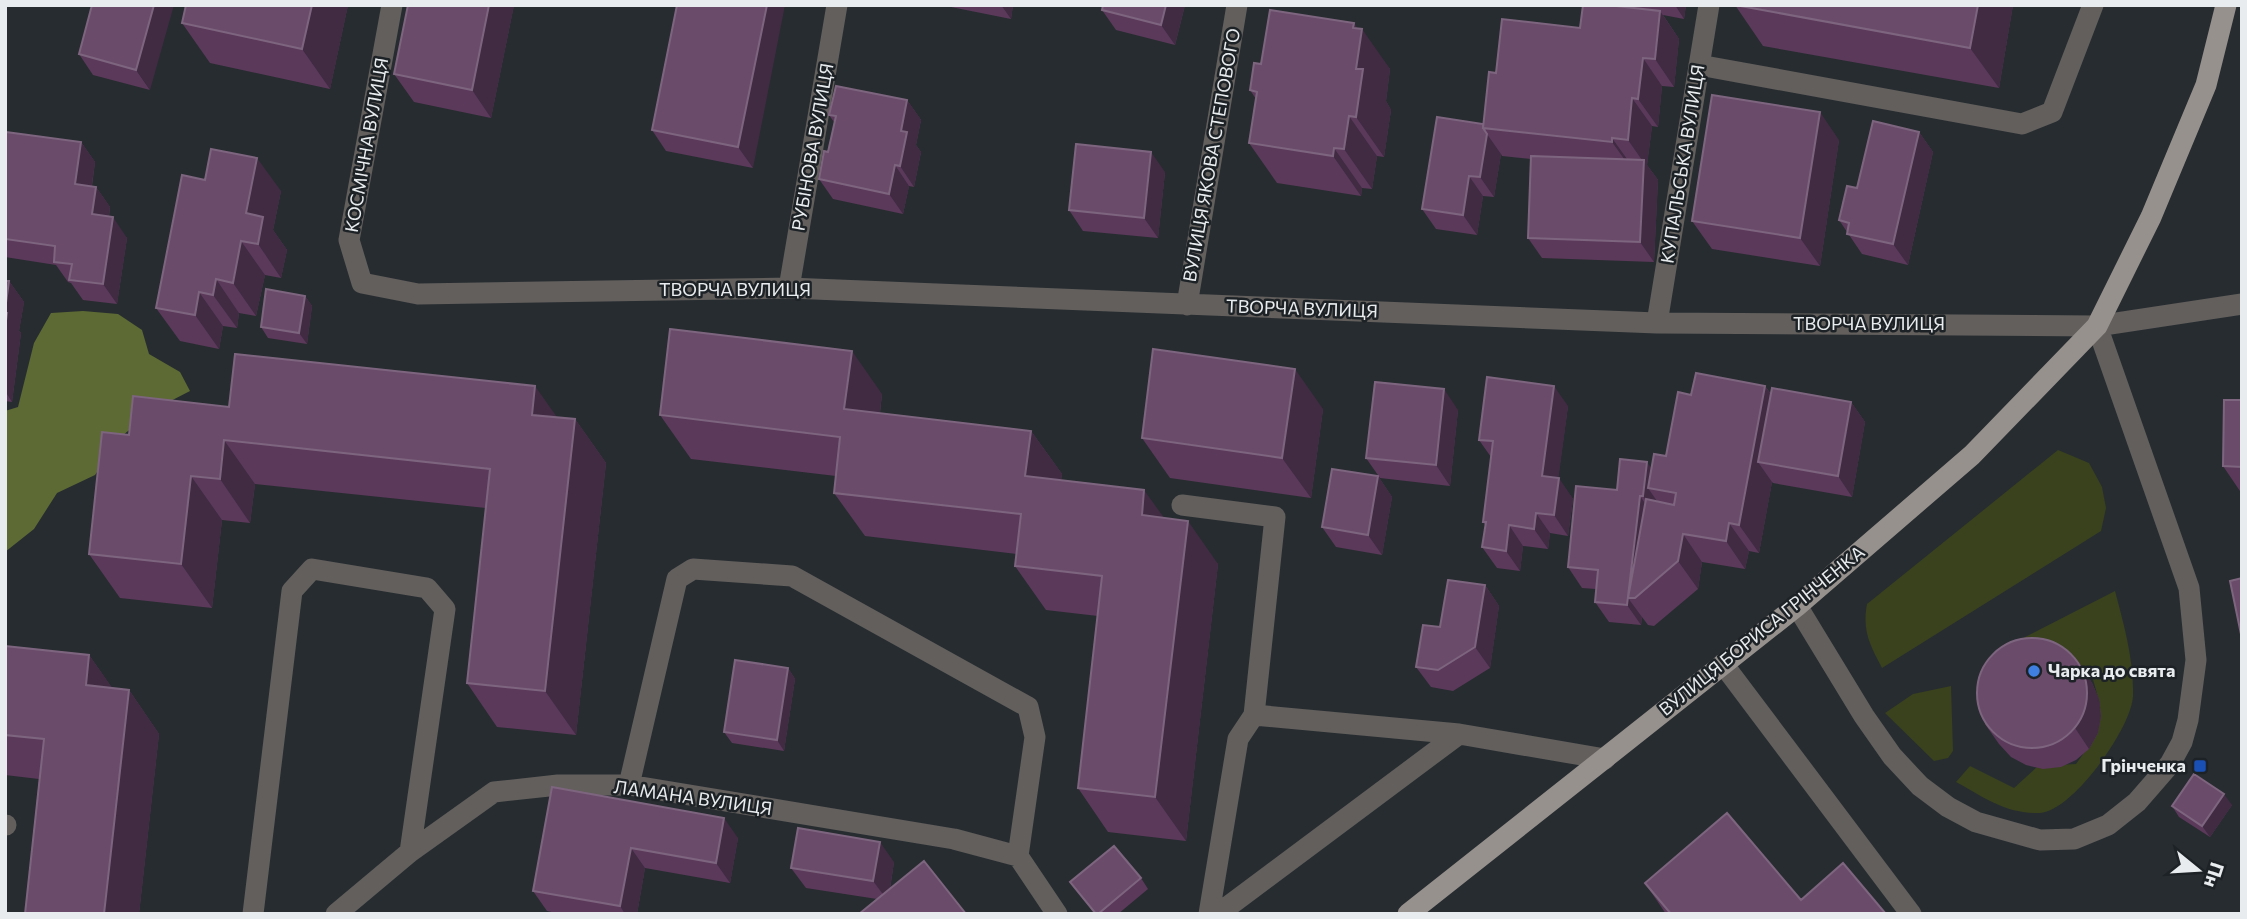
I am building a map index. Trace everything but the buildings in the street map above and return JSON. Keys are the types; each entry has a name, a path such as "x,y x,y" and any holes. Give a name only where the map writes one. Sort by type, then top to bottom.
{"main road":[{"name":"ВУЛИЦЯ БОРИСА ГРІНЧЕНКА","path":"1408,914 1797,606 1972,455 2097,326 2151,217 2206,85 2226,5"}],"street":[{"name":"КОСМІЧНА ВУЛИЦЯ","path":"362,284 349,240 392,5"},
{"name":"РУБІНОВА ВУЛИЦЯ","path":"789,288 837,5"},
{"name":"ВУЛИЦЯ ЯКОВА СТЕПОВОГО","path":"1186,305 1237,5"},
{"name":"КУПАЛЬСЬКА ВУЛИЦЯ","path":"1657,323 1709,5"},
{"path":"1699,65 2022,124 2052,112 2093,5"},
{"name":"ТВОРЧА ВУЛИЦЯ","path":"362,284 418,294 789,288 1657,323 2097,326 2242,304"},
{"path":"1797,606 1864,716 1892,756 1920,786 1948,807 1976,822 2040,840 2074,839 2108,825 2137,803 2170,764 2182,742 2188,720 2196,660 2189,588 2097,326"},
{"path":"1182,505 1275,517 1254,715 1238,739 1209,914"},
{"path":"253,914 292,591 313,569 427,588 445,609 410,852"},
{"path":"629,785 677,579 693,569 792,576 1028,707 1035,737 1018,856 1056,914"},
{"path":"1723,664 1911,914"},
{"path":"1254,715 1459,734 1605,759"},
{"path":"1218,914 1459,734"},
{"name":"ЛАМАНА ВУЛИЦЯ","path":"336,914 410,852 494,792 558,785 629,785 954,839 1018,856"}],"green space":[{"path":"83,311 118,314 142,330 149,354 180,372 190,391 157,408 123,435 95,475 57,493 34,529 5,552 5,411 18,407 34,343 51,313"},
{"path":"2058,450 2089,463 2102,487 2106,508 2101,531 1882,668 1868,638 1867,604"},
{"path":"2115,591 2130,656 2133,696 2123,727 2099,765 2068,798 2053,809 2040,813 2006,808 1956,782 1970,766 2014,788 2038,766 2076,764 2094,739 2100,721 2100,704 2092,676 2061,655 2037,657 2023,638"},
{"path":"1951,686 1953,751 1948,758 1934,761 1885,713 1913,694"}],"place":[{"name":"Чарка до свята","path":"2034,671"},
{"name":"Грінченка","path":"2200,766"}]}
